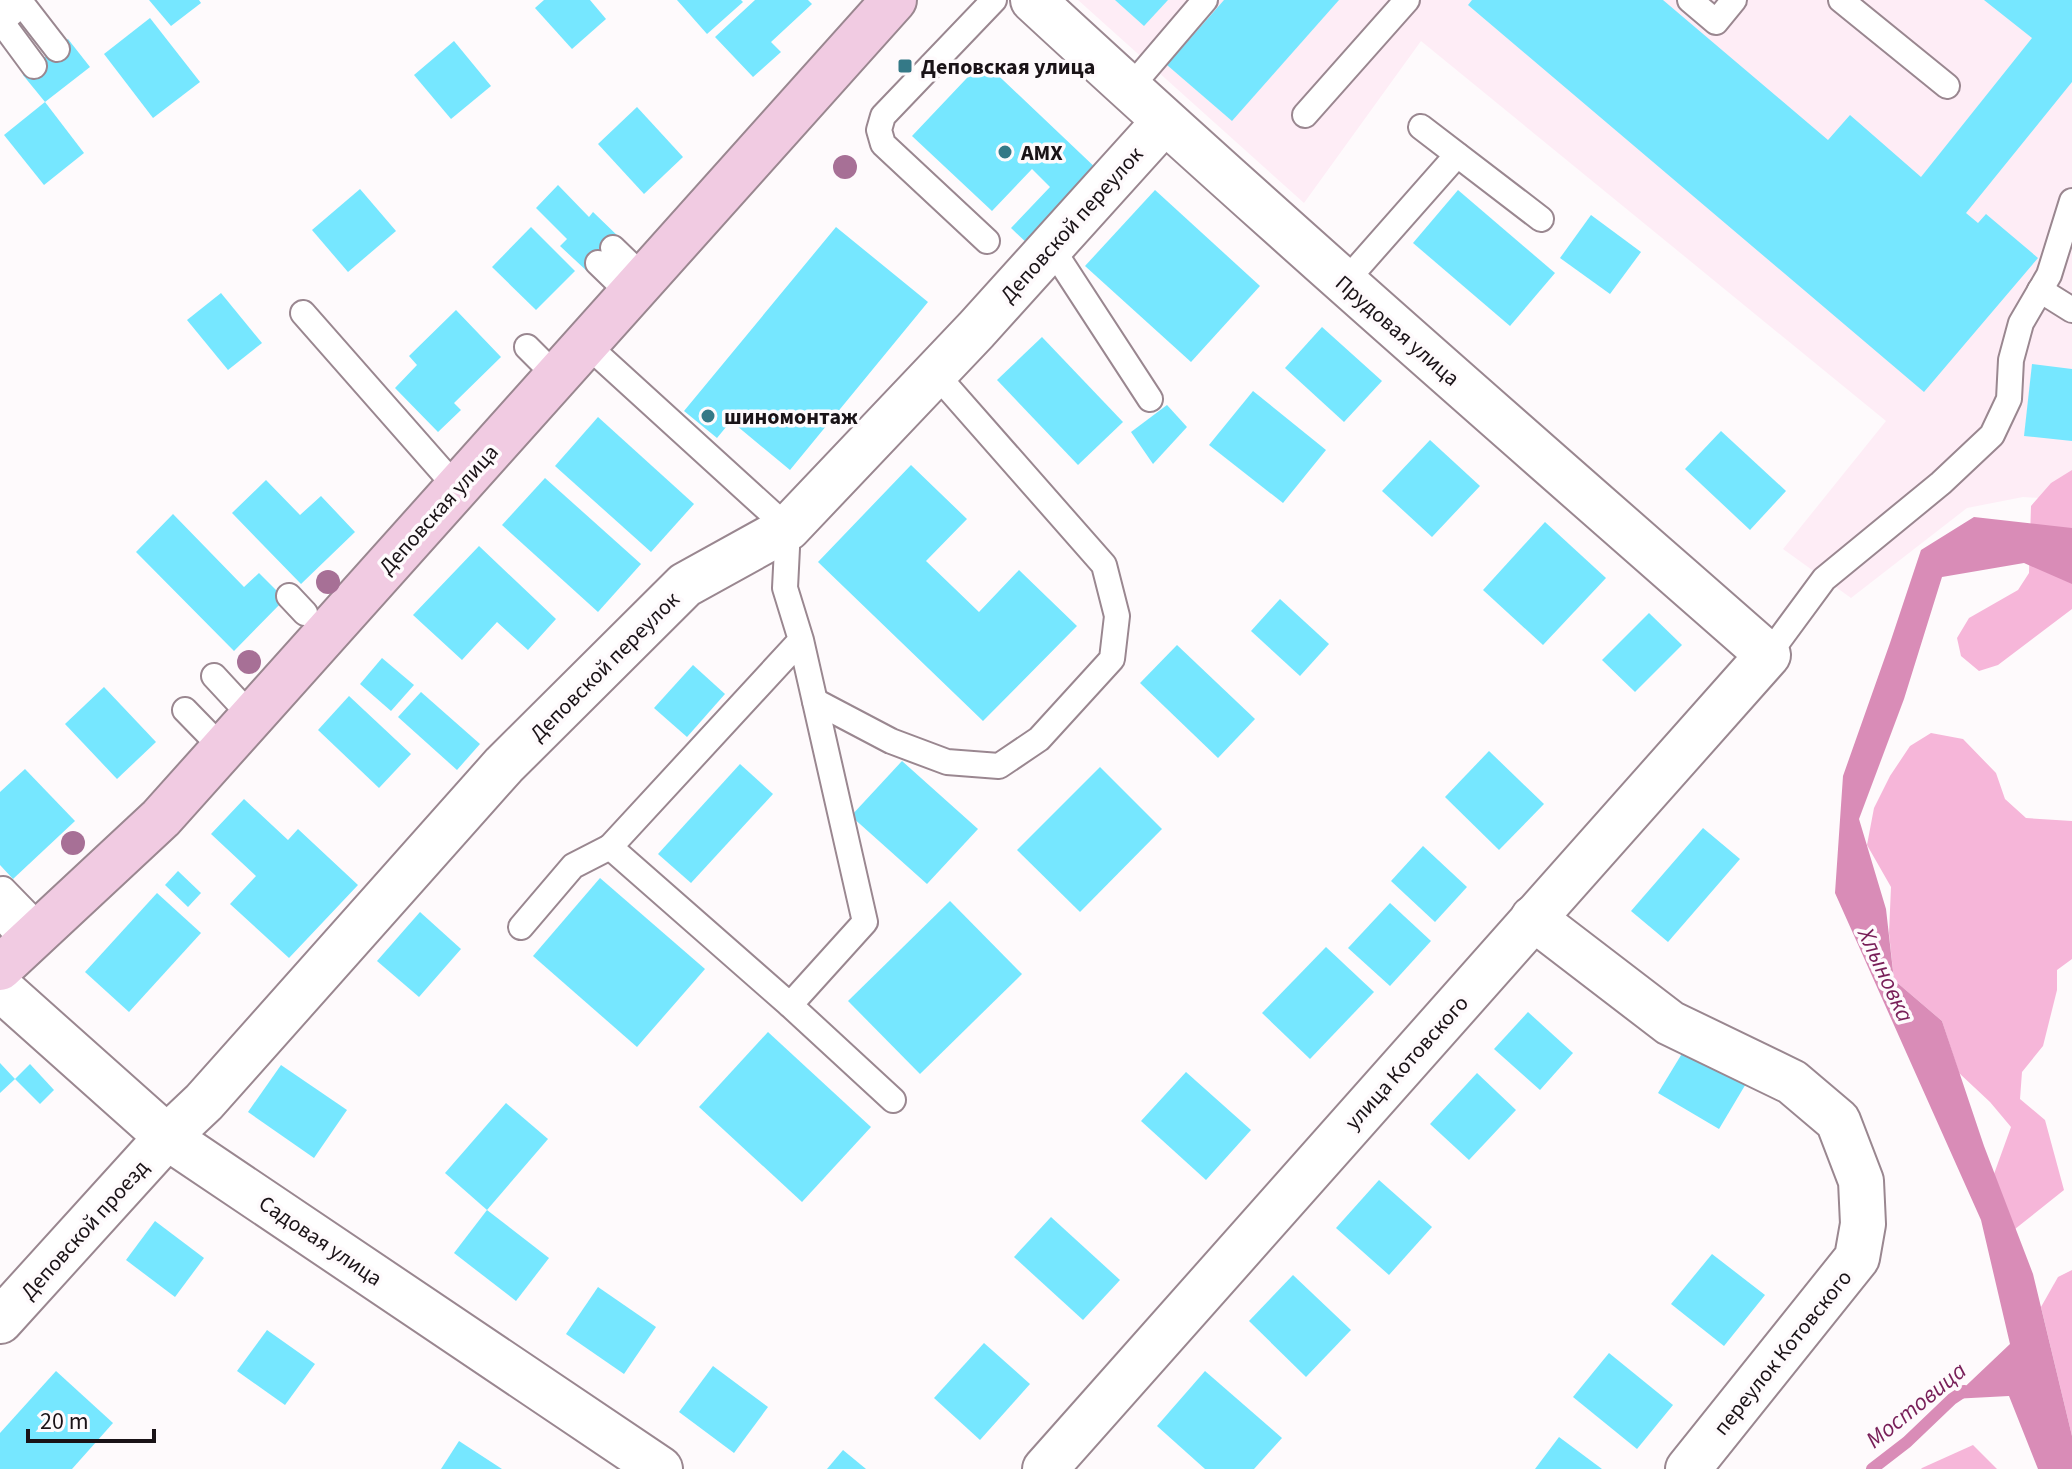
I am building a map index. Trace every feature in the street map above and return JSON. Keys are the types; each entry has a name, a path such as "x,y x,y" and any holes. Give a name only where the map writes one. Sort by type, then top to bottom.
{"main road":[{"name":"Деповская улица","path":"17,939 161,818 457,488 542,362 586,344 886,3"}],"street":[{"path":"0,10 11,0"},
{"name":"Прудовая улица","path":"1033,0 1344,283 1768,655"},
{"name":"Деповской переулок","path":"167,1137 204,1102 504,765 685,585 788,528 935,373 1164,122"},
{"name":"улица Котовского","path":"1045,1469 1768,655"},
{"name":"переулок Котовского","path":"1533,918 1670,1023 1792,1082 1838,1121 1861,1181 1863,1224 1857,1258 1688,1469"},
{"name":"Садовая улица","path":"0,988 167,1137 660,1469"},
{"name":"Деповской проезд","path":"0,1321 167,1137"}],"lane":[{"path":"19,0 57,49"},
{"path":"987,241 883,144 879,130 883,116 994,0"},
{"path":"1129,89 1205,0"},
{"path":"1305,115 1407,0"},
{"path":"1690,0 1716,22 1734,0"},
{"path":"1841,0 1947,86"},
{"path":"0,20 34,66"},
{"path":"1421,127 1541,219"},
{"path":"1344,283 1457,155"},
{"path":"1768,655 1824,579 1941,483 1992,435 2009,399 2011,360 2021,323 2049,275 2072,201"},
{"path":"1051,247 1150,399"},
{"path":"606,256 638,287"},
{"path":"2040,290 2072,310"},
{"path":"303,313 457,488"},
{"path":"586,344 788,528 785,588 801,640 865,922 790,1005"},
{"path":"815,701 891,741 947,762 999,766 1039,739 1112,659 1117,616 1104,565 935,373"},
{"path":"521,927 573,866 610,847 801,640"},
{"path":"214,676 252,717"},
{"path":"185,710 223,749"},
{"path":"610,847 893,1100"},
{"path":"3,889 17,939"}],"shaded area":[{"path":"1078,0 2072,0 2072,500 2023,497 1967,508 1851,598 1783,549 1886,421 1421,41 1304,203"},
{"path":"2072,470 2072,609 1998,665 1979,671 1961,656 1957,638 1969,618 2018,590 2029,573 2031,506 2051,483"},
{"path":"1931,733 1963,739 1996,773 2005,799 2026,818 2072,821 2072,959 2057,970 2057,990 2043,1046 2022,1072 2020,1099 2045,1120 2064,1190 2015,1229 1994,1174 2011,1127 1959,1073 1942,1021 1894,980 1889,933 1891,887 1867,845 1874,808 1890,776 1910,746"},
{"path":"2072,1270 2072,1436 2041,1307 2058,1277"},
{"path":"1973,1445 1997,1469 1921,1469 1922,1468"}],"water":[{"name":"Хлыновка","path":"1974,517 2072,528 2072,584 2024,563 1942,577 1904,699 1859,819 1886,909 1894,980 1942,1021 1984,1146 2033,1274 2072,1436 2072,1469 2038,1469 2009,1396 1952,1399 2010,1344 1981,1220 1835,893 1843,776 1921,550"}],"building":[{"path":"149,0 199,0 201,3 171,26"},
{"path":"544,0 590,0 606,19 572,49 535,8"},
{"path":"677,0 741,0 743,2 707,34"},
{"path":"755,0 808,0 812,4 771,42 781,52 753,77 715,37"},
{"path":"1115,0 1168,0 1144,26"},
{"path":"1224,0 1339,0 1232,121 1167,65"},
{"path":"1472,0 1663,0 1828,140 1850,115 1921,177 2032,38 1984,0 2072,0 2072,82 1966,213 1978,223 1986,214 2038,258 1924,392 1468,5"},
{"path":"150,18 200,82 153,118 104,54"},
{"path":"68,39 90,67 45,102 23,75"},
{"path":"454,41 491,86 451,119 414,75"},
{"name":"AMX","path":"983,61 1100,172 1030,246 1011,228 1050,187 1032,169 992,211 912,136"},
{"path":"45,102 84,153 44,185 4,135"},
{"path":"637,107 683,157 644,194 598,144"},
{"path":"558,185 589,217 593,212 621,239 589,273 560,246 567,239 536,208"},
{"path":"360,189 396,231 348,272 312,230"},
{"path":"1155,190 1260,286 1191,362 1085,266"},
{"path":"1458,190 1555,273 1510,326 1413,243"},
{"path":"1591,215 1641,252 1610,294 1560,258"},
{"path":"531,227 575,271 536,310 492,267"},
{"path":"836,227 928,302 790,470 731,421 717,438 684,411"},
{"path":"221,293 262,343 228,370 187,320"},
{"path":"456,310 501,357 454,403 461,410 438,432 395,388 417,365 409,356"},
{"path":"1322,327 1382,381 1344,422 1285,368"},
{"path":"1042,337 1123,422 1078,465 997,380"},
{"path":"2032,364 2072,369 2072,441 2024,436"},
{"path":"1253,391 1326,450 1283,503 1209,445"},
{"path":"1167,405 1187,427 1153,464 1131,432"},
{"path":"598,417 694,504 651,552 555,466"},
{"path":"1721,431 1786,491 1750,530 1685,469"},
{"path":"1430,440 1480,486 1432,537 1382,491"},
{"path":"911,465 967,519 926,561 979,612 1019,570 1077,626 983,721 818,562"},
{"path":"545,478 641,564 598,612 502,525"},
{"path":"266,480 300,515 321,496 355,532 301,584 232,513"},
{"path":"173,514 244,587 259,573 285,599 234,651 136,552"},
{"path":"1545,522 1606,578 1543,645 1483,590"},
{"path":"479,546 556,619 528,650 497,622 462,660 413,615"},
{"path":"1280,599 1329,644 1300,676 1251,631"},
{"path":"1649,613 1682,645 1635,692 1602,660"},
{"path":"1177,645 1255,719 1218,758 1140,683"},
{"path":"382,658 414,685 391,711 360,684"},
{"path":"693,665 725,694 687,737 654,708"},
{"path":"104,687 156,742 117,779 65,724"},
{"path":"421,692 480,744 457,770 398,717"},
{"path":"349,696 411,754 379,788 318,730"},
{"path":"1489,751 1544,804 1499,850 1445,797"},
{"path":"902,761 978,829 927,884 851,816"},
{"path":"740,764 773,794 691,883 658,854"},
{"path":"1100,767 1162,829 1080,912 1017,850"},
{"path":"25,769 75,821 13,879 0,865 0,792"},
{"path":"244,799 288,840 298,829 358,885 289,958 230,904 256,876 211,834"},
{"path":"1703,828 1740,859 1668,942 1631,911"},
{"path":"1423,846 1467,887 1435,922 1391,881"},
{"path":"178,871 201,893 188,907 165,885"},
{"path":"600,878 705,969 637,1047 533,956"},
{"path":"157,893 201,933 129,1012 85,972"},
{"path":"950,901 1022,974 920,1074 848,1001"},
{"path":"1390,903 1431,941 1390,986 1348,948"},
{"path":"420,912 461,949 419,997 377,961"},
{"path":"1326,947 1374,992 1310,1059 1262,1013"},
{"path":"1528,1012 1573,1053 1540,1090 1494,1049"},
{"path":"768,1032 871,1127 802,1202 699,1107"},
{"path":"1686,1047 1747,1082 1719,1129 1658,1093"},
{"path":"0,1063 15,1079 0,1093"},
{"path":"30,1064 54,1090 40,1104 15,1079"},
{"path":"281,1065 347,1110 314,1158 248,1112"},
{"path":"1186,1072 1251,1130 1206,1180 1141,1121"},
{"path":"1477,1073 1516,1110 1469,1160 1430,1124"},
{"path":"506,1103 548,1139 487,1210 445,1173"},
{"path":"1379,1180 1432,1227 1389,1275 1336,1228"},
{"path":"487,1210 549,1258 516,1301 454,1253"},
{"path":"1051,1217 1120,1280 1083,1320 1014,1257"},
{"path":"155,1221 204,1258 175,1297 126,1260"},
{"path":"1712,1254 1765,1295 1724,1346 1671,1304"},
{"path":"1293,1275 1351,1330 1306,1377 1249,1321"},
{"path":"598,1287 656,1327 624,1374 566,1334"},
{"path":"267,1330 315,1364 285,1405 237,1371"},
{"path":"984,1343 1030,1384 980,1440 934,1398"},
{"path":"1609,1353 1673,1405 1637,1449 1573,1397"},
{"path":"713,1366 768,1407 734,1453 679,1412"},
{"path":"56,1371 113,1423 72,1469 0,1469 0,1433"},
{"path":"1205,1371 1282,1438 1254,1469 1205,1469 1157,1426"},
{"path":"1559,1437 1602,1469 1535,1469"},
{"path":"459,1441 502,1469 441,1469"},
{"path":"843,1450 866,1469 827,1469"}],"waterway":[{"name":"Мостовица","path":"1872,1469 1964,1391"}],"place":[{"name":"Деповская улица","path":"905,66"},
{"name":"AMX","path":"1005,152"},
{"name":"шиномонтаж","path":"708,416"}]}
